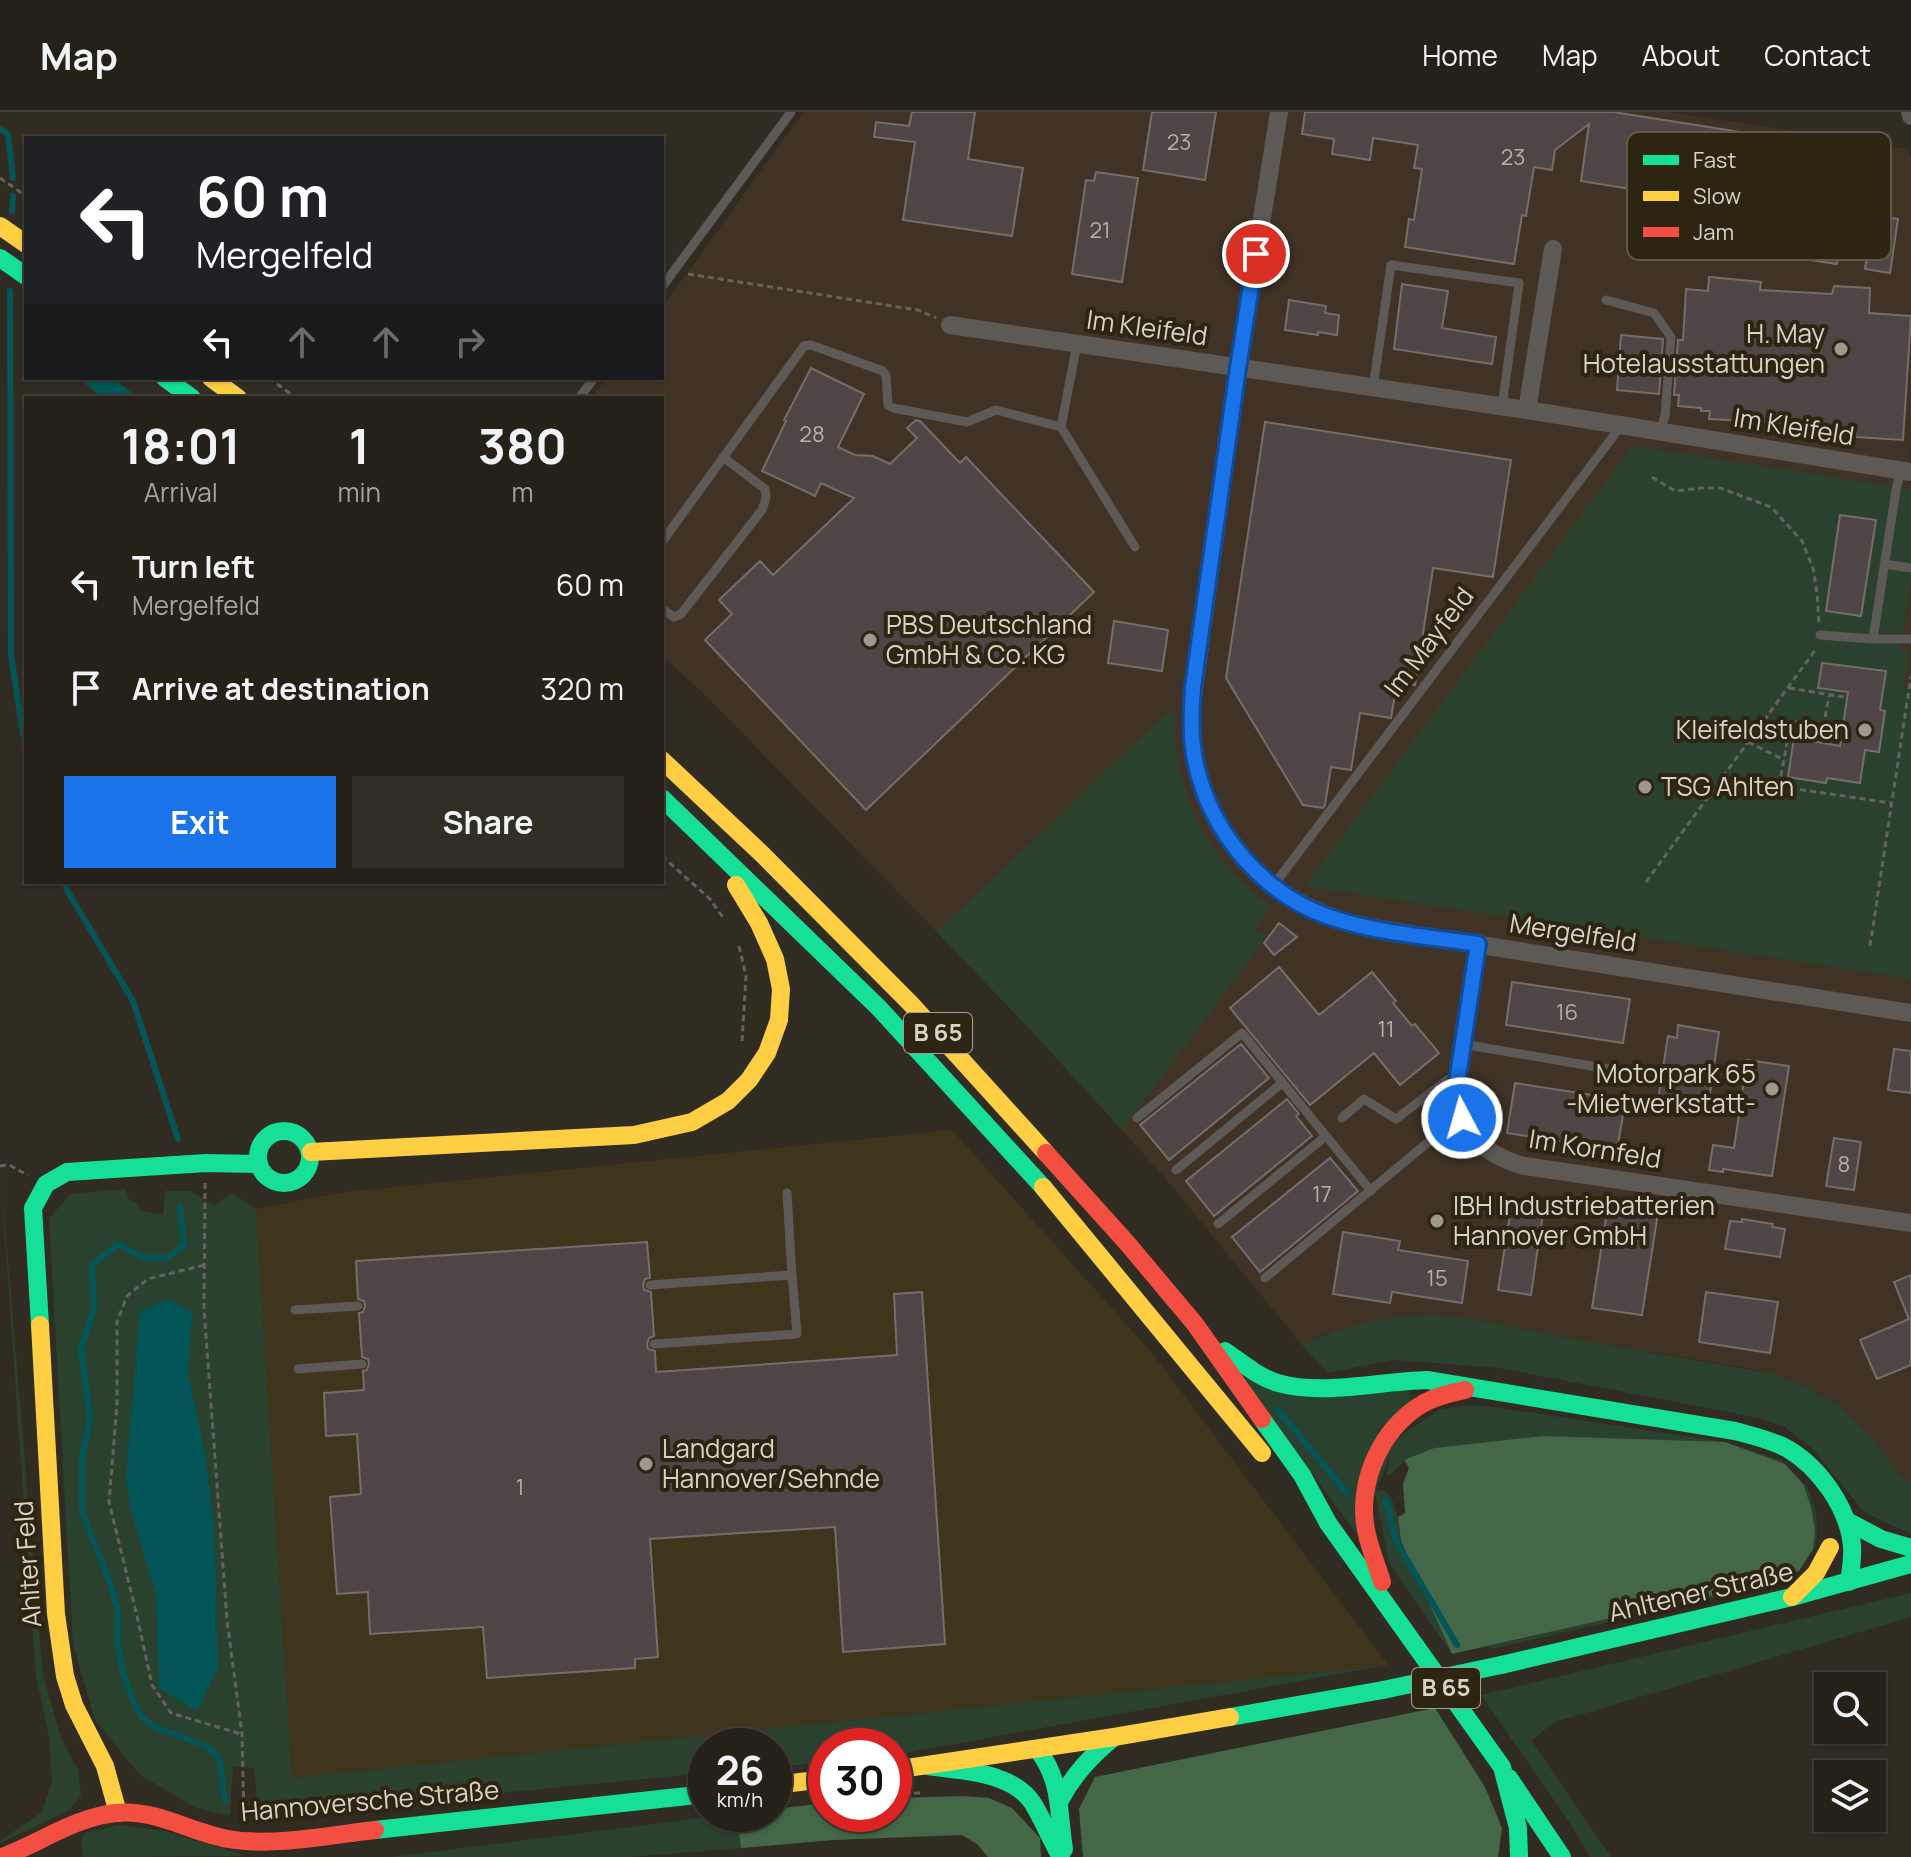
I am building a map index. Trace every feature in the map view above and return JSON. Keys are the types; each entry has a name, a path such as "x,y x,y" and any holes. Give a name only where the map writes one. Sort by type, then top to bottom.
{"main road":[{"path":"0,226 24,243"},
{"path":"0,258 24,275"},
{"path":"168,380 189,396"},
{"path":"214,380 235,396"},
{"name":"B 65","path":"664,762 763,855 910,1003 1098,1211 1195,1324 1302,1475 1328,1523 1502,1767 1562,1857"},
{"name":"B 65","path":"664,800 879,1008 1040,1184 1281,1477 1328,1523"},
{"path":"311,1152 634,1135 692,1122 728,1101 749,1080 767,1053 779,1020 781,989 775,959 759,923 714,847"},
{"path":"285,1130 296,1133 306,1141 311,1152 309,1167 300,1179 285,1184 273,1182 258,1164 258,1152 263,1140 285,1130"},
{"path":"46,1184 67,1172 206,1163 258,1164"},
{"name":"Ahlter Feld","path":"46,1184 33,1208 56,1614 65,1676 74,1705 105,1766 118,1813"},
{"path":"1195,1324 1239,1363 1266,1379 1302,1389 1320,1390 1414,1380 1452,1383 1735,1431 1766,1439 1791,1451 1825,1482 1847,1521 1852,1540 1849,1582"},
{"path":"1391,1609 1364,1512 1367,1477 1373,1460 1390,1431 1414,1409 1443,1395 1475,1389"},
{"path":"1808,1466 1839,1569 1849,1582"},
{"path":"1847,1521 1881,1539 1911,1548"},
{"path":"1792,1597 1816,1573 1828,1534"},
{"name":"Ahltener Straße","path":"1114,1737 1383,1690 1501,1665 1792,1597 1911,1564"},
{"path":"912,1768 1114,1737"},
{"path":"1059,1802 1075,1773 1114,1737"},
{"path":"1037,1749 1055,1776 1063,1857"},
{"path":"1037,1749 1034,1772 1039,1815"},
{"path":"928,1766 1010,1784 1027,1796 1050,1840 1063,1857"},
{"path":"1502,1767 1518,1828 1519,1857"},
{"name":"Hannoversche Straße","path":"2,1857 96,1817 118,1813 156,1815 211,1834 245,1841 314,1837 688,1796"}],"street":[{"name":"Mergelfeld","path":"1279,112 1238,368 1191,711 1191,735 1200,782 1220,826 1245,861 1273,886 1293,900 1337,920 1911,1013"},
{"path":"1527,410 1553,249"},
{"name":"Im Kleifeld","path":"950,325 1527,410 1906,471"},
{"path":"1462,1118 1457,1091 1458,1076 1478,944"},
{"name":"Im Kornfeld","path":"1462,1118 1477,1142 1487,1150 1524,1166 1911,1223"}],"lane":[{"path":"664,284 791,112"},
{"path":"1373,388 1391,265 1519,283 1502,407"},
{"path":"1606,300 1654,313 1671,337 1665,416 1660,432"},
{"path":"1077,344 1061,427 1135,547"},
{"path":"664,539 804,346 811,345 883,371 888,405 893,408 967,422 996,410 1061,427"},
{"name":"Im Mayfeld","path":"1273,886 1622,425"},
{"path":"664,610 674,617 681,614 765,503 765,489 723,457"},
{"path":"1873,639 1896,490 1906,471"},
{"path":"1885,564 1911,568"},
{"path":"1820,635 1911,639"},
{"path":"1137,1118 1242,1033 1371,1191"},
{"path":"1462,1044 1615,1070"},
{"path":"1342,1118 1364,1099 1396,1119 1447,1080 1458,1076"},
{"path":"1176,1170 1282,1083"},
{"path":"1265,1278 1444,1129 1462,1118"},
{"path":"1218,1224 1326,1136"},
{"path":"654,1344 797,1334 787,1193"},
{"path":"650,1285 792,1275"},
{"path":"295,1310 358,1306"},
{"path":"298,1369 362,1364"}],"path":[{"path":"0,178 24,195"},
{"path":"676,268 686,274 918,310 950,325"},
{"path":"272,380 293,396"},
{"path":"1646,882 1815,652 1820,635 1813,568 1802,541 1771,507 1720,488 1675,491 1652,477"},
{"path":"1870,946 1911,676"},
{"path":"1788,688 1844,697"},
{"path":"1779,786 1791,721 1823,728 1829,696"},
{"path":"1748,742 1784,760"},
{"path":"1721,778 1891,803"},
{"path":"664,858 710,899 727,924"},
{"path":"736,936 746,976 741,1036 744,1051"},
{"path":"206,1163 204,1309 227,1620 242,1734 245,1841"},
{"path":"0,1166 9,1165 46,1184"},
{"path":"204,1265 148,1279 127,1296 117,1322 117,1404 109,1502 152,1685 171,1713 242,1734"},
{"path":"912,1794 930,1793"}],"shaded area":[{"path":"803,112 1669,112 1798,132 1627,132 1627,260 1891,260 1891,146 1908,149 1911,157 1911,442 1908,483 1911,489 1633,447 1306,886 1911,979 1911,1482 1901,1477 1868,1434 1841,1407 1805,1386 1757,1370 1479,1320 1328,1333 1302,1345 1166,1179 1060,1061 706,696 664,657 664,396 593,396 605,380 664,380 664,305"},
{"path":"1911,582 1911,689 1903,688 1900,651"},
{"path":"952,1130 1152,1353 1388,1665 777,1728 688,1728 688,1737 292,1778 256,1209 337,1193"}],"green space":[{"name":"TSG Ahlten","path":"1633,446 1911,489 1911,582 1900,650 1909,652 1903,687 1911,689 1911,979 1305,886"},
{"path":"1173,707 1179,767 1197,819 1227,866 1271,907 1255,928 1266,937 1122,1130 937,932"},
{"path":"0,1166 43,1675 61,1738 78,1770 81,1796 68,1811 0,1843 42,1812 52,1782 49,1737 36,1676"},
{"path":"126,1189 128,1199 135,1202 139,1210 163,1215 165,1191 190,1191 214,1206 232,1193 256,1209 292,1778 688,1737 688,1775 264,1816 259,1815 254,1768 233,1766 230,1816 196,1808 139,1774 95,1720 73,1644 49,1219 70,1194"},
{"path":"1434,1315 1479,1320 1774,1374 1805,1386 1841,1407 1868,1434 1901,1477 1911,1482 1911,1534 1864,1512 1812,1448 1785,1427 1759,1418 1500,1368 1393,1360 1328,1373 1302,1345 1366,1322"},
{"path":"1240,1376 1408,1386 1411,1403 1358,1536"},
{"path":"1469,1405 1725,1442 1781,1460 1807,1487 1816,1512 1816,1546 1793,1578 1491,1649 1489,1646 1763,1584 1543,1436 1433,1448 1404,1460 1393,1473 1386,1476 1394,1440 1441,1409"},
{"path":"1543,1436 1725,1442 1785,1464 1803,1484 1811,1507 1815,1530 1813,1549 1799,1571 1763,1584 1452,1654 1401,1541 1398,1517 1405,1513 1403,1483 1409,1468 1404,1460 1434,1448"},
{"path":"1380,1490 1391,1497 1401,1541 1452,1654 1389,1563 1375,1493"},
{"path":"1911,1593 1911,1617 1555,1722 1531,1740 1611,1857 1590,1857 1481,1695"},
{"path":"1388,1665 912,1752 912,1728 808,1728 808,1764 792,1765 792,1728 777,1728"},
{"path":"1435,1708 1485,1787 1502,1828 1498,1857 1083,1857 1079,1809 1095,1777"},
{"path":"912,1797 989,1798 1012,1808 1040,1838 1041,1857 988,1857 977,1844 962,1835 833,1840 741,1848 739,1832 792,1832 792,1807 808,1805 808,1832 912,1832"},
{"path":"688,1820 688,1832 739,1832 741,1848 629,1857 390,1857"},
{"path":"120,1825 164,1831 241,1856 83,1857 81,1841 84,1833"}],"water":[{"path":"80,380 116,380 136,396 100,396"},
{"path":"167,1299 192,1312 188,1373 205,1454 214,1526 218,1668 197,1711 159,1688 156,1596 131,1511 126,1477 140,1311"}],"building":[{"path":"912,112 975,112 968,159 1023,168 1012,236 903,220 915,142 874,137 876,122 909,126"},
{"path":"1152,112 1216,112 1205,180 1143,170"},
{"path":"1305,112 1613,112 1740,132 1627,132 1627,188 1581,181 1589,124 1555,150 1552,170 1534,167 1514,264 1405,247 1409,219 1414,220 1422,169 1414,168 1418,145 1373,138 1370,160 1332,154 1334,139 1302,134"},
{"path":"1096,172 1138,178 1122,282 1072,274 1086,180 1094,181"},
{"path":"1891,218 1898,219 1890,273 1865,269 1866,260 1891,260"},
{"path":"1810,260 1838,260 1837,264"},
{"path":"1709,277 1761,282 1760,290 1832,294 1834,286 1870,288 1869,313 1911,316 1903,440 1856,437 1856,430 1823,428 1824,425 1709,419 1710,411 1678,406 1679,395 1674,395 1678,340 1683,340 1686,289 1708,291"},
{"path":"1402,284 1448,291 1442,328 1496,337 1492,364 1394,349"},
{"path":"1289,300 1326,306 1325,313 1339,315 1337,335 1285,330"},
{"path":"1621,335 1663,339 1659,394 1617,390"},
{"path":"811,368 864,394 838,447 890,464 917,438 907,428 916,420 920,421 960,463 966,457 1094,592 866,810 705,640 732,614 719,600 760,561 773,575 854,498 821,483 815,496 762,471"},
{"path":"1265,422 1511,460 1493,577 1433,568 1415,685 1397,682 1391,718 1360,713 1351,770 1331,767 1323,808 1303,805 1226,678"},
{"path":"1840,515 1876,520 1861,616 1826,611"},
{"path":"1114,621 1168,630 1162,671 1108,663"},
{"path":"1822,663 1886,671 1880,710 1885,711 1879,752 1865,750 1860,783 1827,778 1826,783 1788,777 1794,738 1840,746 1848,692 1818,688"},
{"path":"1279,923 1297,937 1274,955 1264,943"},
{"path":"1279,967 1319,1015 1372,972 1412,1026 1415,1024 1439,1053 1400,1085 1374,1053 1310,1105 1230,1008"},
{"path":"1512,982 1630,999 1623,1043 1506,1025"},
{"path":"1678,1025 1719,1032 1707,1114 1657,1106 1668,1036 1677,1038"},
{"path":"1241,1044 1269,1078 1169,1160 1140,1125"},
{"path":"1894,1049 1911,1051 1911,1093 1888,1090"},
{"path":"1747,1060 1789,1066 1772,1176 1709,1170 1713,1145 1734,1148"},
{"path":"1515,1083 1612,1098 1610,1106 1624,1109 1617,1150 1507,1133"},
{"path":"1287,1099 1312,1136 1214,1216 1186,1181"},
{"path":"1834,1138 1861,1142 1854,1190 1826,1186"},
{"path":"1330,1158 1358,1191 1260,1272 1232,1237"},
{"path":"1608,1205 1658,1213 1642,1315 1592,1308"},
{"path":"1511,1208 1543,1213 1531,1295 1498,1290"},
{"path":"1742,1219 1785,1229 1780,1257 1725,1249 1730,1221 1742,1222"},
{"path":"1343,1232 1400,1241 1398,1250 1468,1261 1462,1303 1392,1292 1390,1303 1333,1294"},
{"name":"Landgard Hannover/Sehnde","path":"647,1242 650,1278 645,1279 643,1285 644,1290 651,1292 654,1336 649,1338 647,1344 648,1349 655,1351 656,1372 897,1355 894,1294 922,1292 945,1644 843,1652 835,1527 650,1539 658,1657 635,1659 635,1668 487,1678 483,1627 370,1634 368,1592 337,1594 330,1497 361,1494 357,1434 326,1436 324,1393 364,1390 363,1371 369,1364 368,1359 362,1357 359,1313 365,1306 364,1301 358,1299 356,1261"},
{"path":"1911,1275 1911,1365 1877,1379 1860,1340 1909,1319 1894,1282"},
{"path":"1706,1292 1778,1302 1770,1353 1699,1342"}],"waterway":[{"path":"0,129 8,134 13,178"},
{"path":"12,211 13,196"},
{"path":"10,291 11,655 24,740"},
{"path":"65,884 133,1001 178,1139"},
{"path":"180,1207 184,1245 167,1258 144,1258 118,1244 92,1265 94,1308 81,1348 90,1419 82,1457 82,1512 111,1585 118,1613 117,1642 123,1673 134,1703 143,1719 216,1753 225,1802"},
{"path":"1278,1410 1347,1493"},
{"path":"1386,1500 1396,1541 1457,1645"}],"traffic: fast":[{"path":"0,258 24,275"},
{"path":"168,380 189,396"},
{"path":"664,800 879,1008 1043,1187"},
{"path":"284,1131 303,1138 310,1157 303,1176 284,1183 265,1176 258,1157 265,1138 284,1131"},
{"path":"40,1325 33,1208 46,1184 67,1172 206,1163 258,1164"},
{"path":"1225,1351 1264,1377 1295,1387 1333,1388 1427,1380 1735,1431 1776,1443 1811,1467 1838,1503 1852,1545 1849,1582"},
{"path":"1262,1419 1302,1475 1328,1523 1502,1767 1518,1828 1519,1857"},
{"path":"1847,1521 1881,1539 1911,1548"},
{"path":"1501,1665 1792,1597 1911,1564"},
{"path":"1383,1690 1501,1665"},
{"path":"1230,1717 1383,1690"},
{"path":"1059,1802 1083,1766 1114,1737"},
{"path":"1037,1749 1055,1785 1064,1849"},
{"path":"928,1766 984,1774 1023,1792 1032,1802 1061,1857"},
{"path":"1509,1778 1562,1857"},
{"path":"375,1830 688,1796"}],"traffic: slow":[{"path":"0,226 24,243"},
{"path":"214,380 235,396"},
{"path":"664,762 763,855 910,1003 1046,1153"},
{"path":"311,1152 634,1135 692,1122 728,1101 749,1080 767,1053 779,1020 781,989 775,959 759,923 736,885"},
{"path":"1043,1187 1262,1453"},
{"path":"40,1325 56,1614 65,1676 74,1705 105,1766 118,1813"},
{"path":"1792,1597 1816,1573 1830,1547"},
{"path":"912,1767 1230,1717"},
{"path":"792,1783 808,1781"}],"traffic: jam":[{"path":"1046,1153 1195,1324 1262,1419"},
{"path":"1382,1582 1364,1520 1365,1495 1373,1464 1388,1436 1411,1412 1434,1398 1465,1390"},
{"path":"2,1857 72,1825 116,1813 145,1814 214,1836 245,1841 302,1839 375,1830"}],"place":[{"name":"H. May Hotelausstattungen","path":"1841,349"},
{"name":"PBS Deutschland GmbH & Co. KG","path":"870,640"},
{"name":"Kleifeldstuben","path":"1865,730"},
{"name":"TSG Ahlten","path":"1645,787"},
{"name":"Motorpark 65 -Mietwerkstatt-","path":"1772,1089"},
{"name":"IBH Industriebatterien Hannover GmbH","path":"1437,1221"},
{"name":"Landgard Hannover/Sehnde","path":"646,1464"}],"route":[{"path":"1256,254 1193,687 1191,735 1194,759 1209,805 1233,847 1258,874 1293,900 1337,920 1361,926 1478,944 1458,1076 1457,1091 1462,1118"}]}
